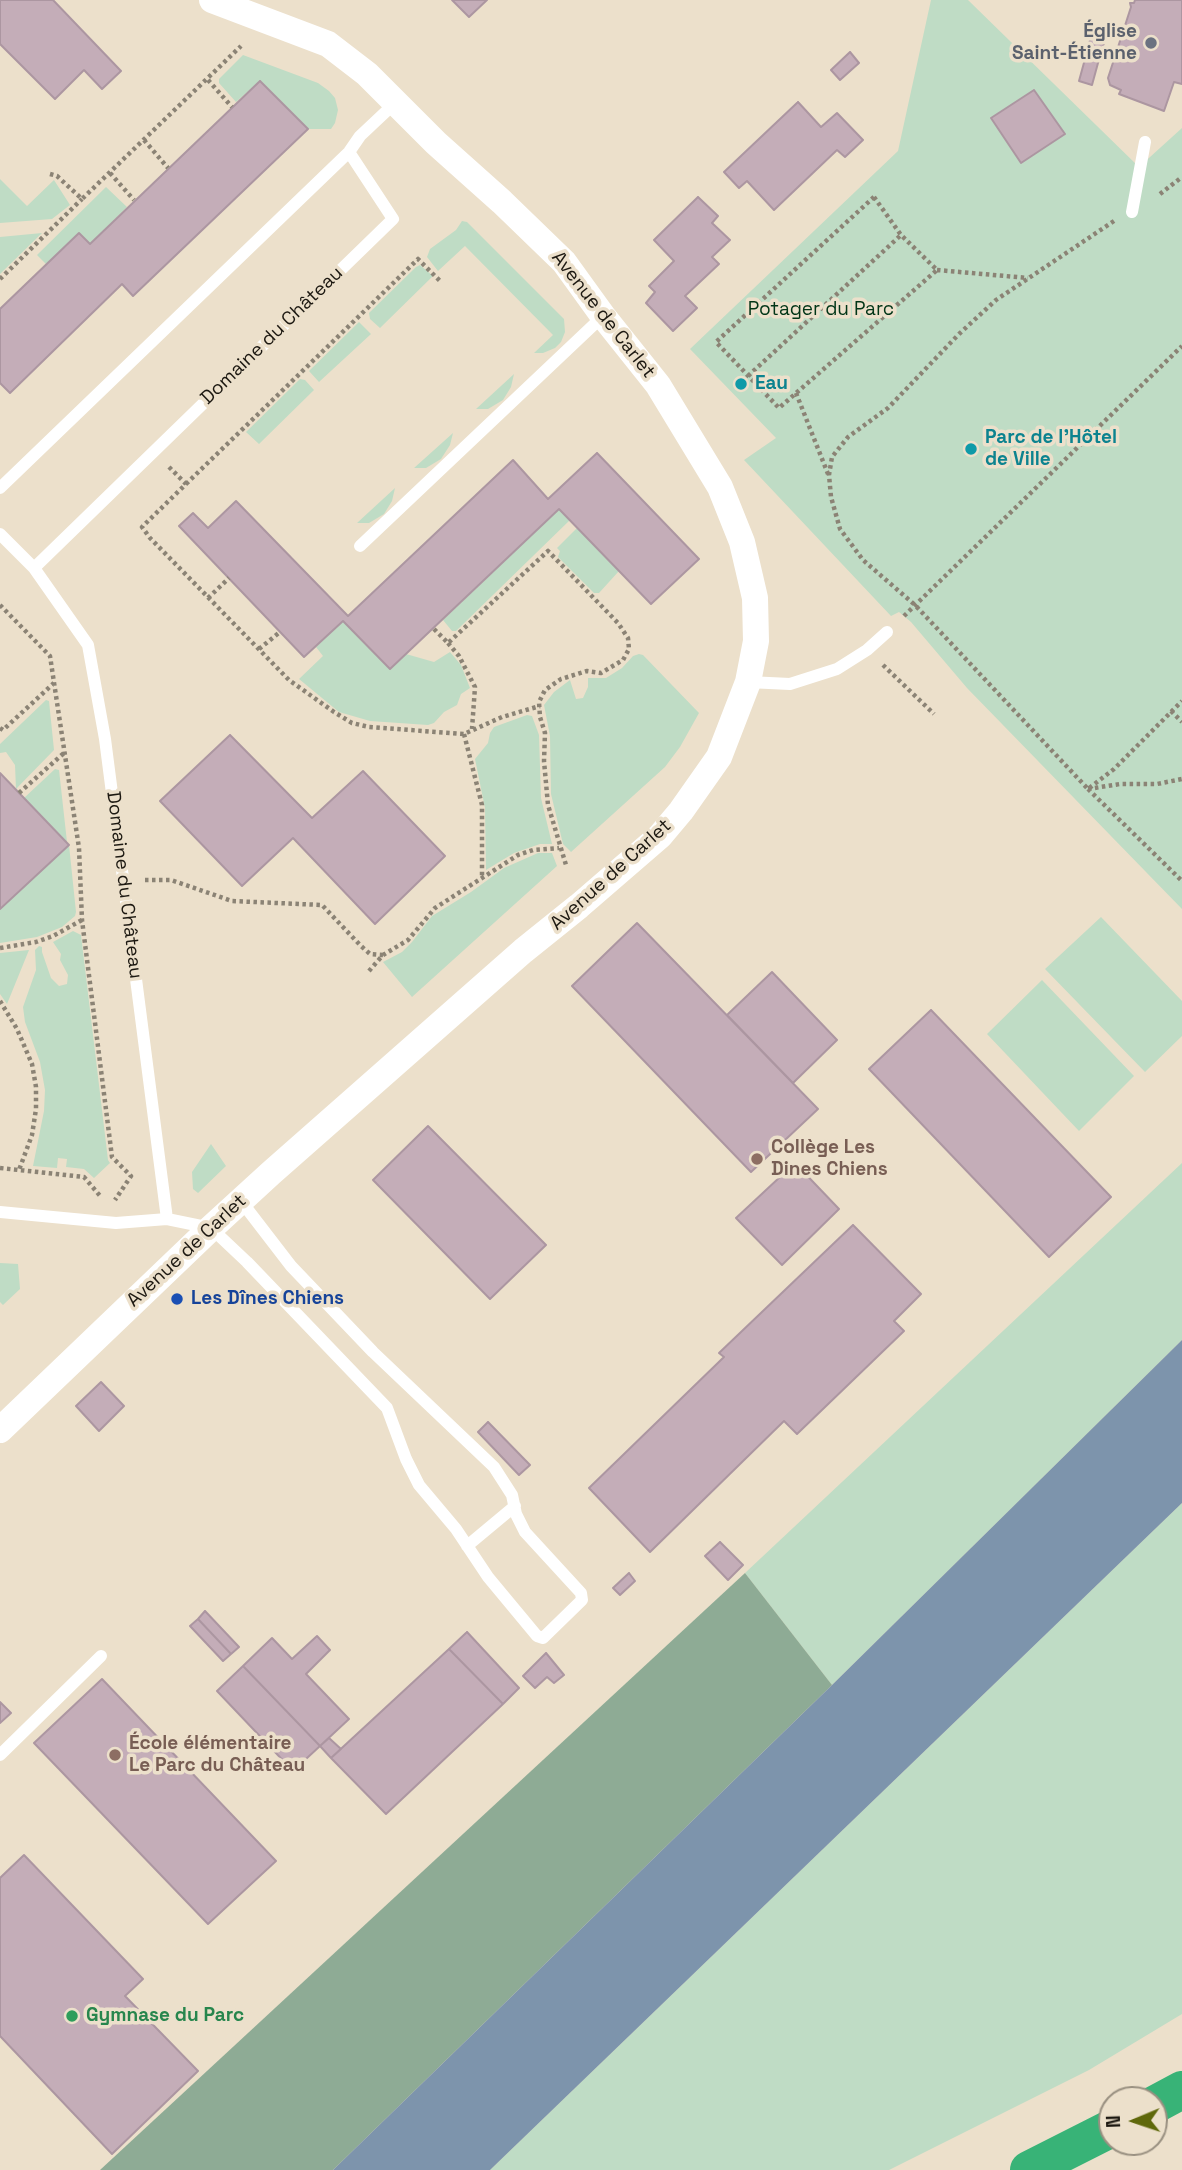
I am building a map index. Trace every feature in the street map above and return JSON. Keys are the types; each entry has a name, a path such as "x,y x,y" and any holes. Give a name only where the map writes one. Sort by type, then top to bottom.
{"highway":[{"path":"1030,2170 1098,2135"}],"street":[{"name":"Avenue de Carlet","path":"0,1430 241,1201 523,951 660,836 719,757 748,682 756,641 755,598 742,542 720,487 665,396 564,262 394,104 367,74 328,44 212,0"}],"lane":[{"path":"0,488 349,152 360,136 394,104"},
{"path":"1132,212 1145,142"},
{"name":"Domaine du Château","path":"34,568 393,219 349,152"},
{"path":"360,546 603,316"},
{"name":"Domaine du Château","path":"0,534 34,568 88,645 105,739 167,1219"},
{"path":"748,682 790,684 837,669 867,650 887,632"},
{"path":"0,1212 116,1223 167,1219 211,1228 387,1408 419,1485 488,1577 537,1636 543,1638 582,1600 581,1593 525,1532 512,1495 494,1467 373,1352 318,1295 268,1239 241,1201"},
{"path":"467,1546 514,1506"},
{"path":"0,1755 101,1656"}],"path":[{"path":"0,279 241,46"},
{"path":"208,80 232,107"},
{"path":"144,140 168,168"},
{"path":"110,173 134,200"},
{"path":"51,174 57,176 82,200"},
{"path":"1182,177 1132,212 1103,226 996,300 959,334 888,408 848,437 832,457 829,475 831,497 840,529 863,561 915,605 1088,789 1182,881"},
{"path":"937,270 779,408 716,342 874,197 901,234 937,270 1029,278"},
{"path":"748,376 901,234"},
{"path":"440,281 418,259 142,527 289,680 352,723 369,727 464,734 540,706"},
{"path":"887,632 1182,346"},
{"path":"796,393 829,475"},
{"path":"153,452 186,484"},
{"path":"449,643 548,551 618,623 628,638 629,649 623,660 601,673 587,671 561,679 545,690 540,706 545,733 544,761 548,805 566,865"},
{"path":"208,598 229,578"},
{"path":"0,605 50,656 79,848 82,920 112,1157 131,1176 115,1198 108,1199 98,1196 84,1177 0,1168"},
{"path":"434,629 459,656 475,687 472,730"},
{"path":"259,649 280,632"},
{"path":"867,650 934,714"},
{"path":"0,728 3,730 55,683"},
{"path":"1088,789 1114,769 1182,701"},
{"path":"1171,711 1182,722"},
{"path":"464,734 481,805 482,878"},
{"path":"19,793 64,753"},
{"path":"1088,789 1182,779"},
{"path":"369,971 383,955 408,940 435,908 518,855 533,850 559,848"},
{"path":"124,883 171,880 232,901 321,905 370,954 383,955"},
{"path":"0,948 36,942 82,920"},
{"path":"0,1001 17,1029 32,1064 36,1087 32,1135 19,1170"}],"green space":[{"name":"Parc de l'Hôtel de Ville","path":"931,0 968,0 1139,167 1182,128 1182,909 967,688 911,622 899,612 891,616 744,460 776,438 690,349 898,151"},
{"path":"243,55 318,83 329,91 335,98 338,110 331,129 308,129 260,81 236,102 219,83 219,79"},
{"path":"0,179 27,206 54,180 70,205 52,219 0,223"},
{"path":"106,187 127,207 90,244 79,234 46,264 37,255"},
{"path":"462,221 467,222 564,319 565,332 555,348 534,353 553,335 465,246 438,271 427,257 430,249 456,230"},
{"path":"42,233 0,274 0,237"},
{"path":"420,265 433,276 380,328 370,319 369,313"},
{"path":"359,322 371,334 319,382 309,371"},
{"path":"514,374 511,387 503,400 488,409 476,409"},
{"path":"300,379 305,380 314,390 259,444 246,432"},
{"path":"453,433 450,445 441,459 426,468 414,468"},
{"path":"395,488 392,501 384,514 369,523 357,523"},
{"path":"559,509 570,520 456,631 452,631 443,620"},
{"path":"577,528 619,571 599,593 594,593 558,557 560,551 557,548"},
{"path":"343,621 390,669 406,654 434,662 450,652 461,665 470,688 461,694 457,705 428,725 370,721 339,712 299,679 323,656 316,647"},
{"path":"639,654 699,713 665,767 571,852 563,844 551,794 550,736 544,705 554,692 570,680 576,699 583,698 588,687 588,678 606,678"},
{"path":"46,700 49,701 54,750 16,789 15,765 6,752 0,753 0,744"},
{"path":"527,715 532,716 539,735 541,798 552,844 540,844 514,853 486,870 485,808 475,759 488,743 494,727"},
{"path":"55,769 59,770 67,842 24,798"},
{"path":"69,845 75,916 62,927 37,937 0,943 0,909"},
{"path":"538,853 552,853 557,866 412,997 383,962 402,952 432,916 504,868"},
{"path":"1101,917 1182,1001 1182,1036 1145,1072 1045,969"},
{"path":"73,931 81,935 110,1163 94,1178 84,1169 66,1167 67,1159 58,1158 57,1168 33,1166 44,1111 45,1090 40,1062 25,1022 23,1007 36,970 35,950 39,946 42,947 51,978 59,986 67,984 68,975 60,960 61,954 53,942"},
{"path":"29,950 7,1004 0,994 0,953"},
{"path":"1042,980 1134,1076 1079,1131 987,1034"},
{"path":"211,1144 226,1166 198,1193 193,1189 192,1172"},
{"path":"1182,1163 1182,1340 832,1685 745,1573"},
{"path":"0,1263 18,1264 20,1289 3,1305 0,1302"},
{"path":"1182,1503 1182,2014 1089,2070 889,2170 490,2170"},
{"path":"745,1573 832,1685 333,2170 100,2170"}],"water":[{"path":"1182,1340 1182,1503 490,2170 333,2170 832,1685"}],"building":[{"path":"0,0 53,0 121,71 102,89 84,70 55,99 0,44"},
{"path":"452,0 487,0 469,17"},
{"name":"Église Saint-Étienne","path":"1135,0 1182,0 1182,84 1174,82 1164,111 1119,94 1121,90 1110,85 1108,78 1130,3"},
{"path":"1091,36 1105,40 1101,52 1088,48"},
{"path":"1088,48 1101,52 1092,85 1079,81"},
{"path":"850,52 859,63 840,80 831,70"},
{"path":"260,81 308,129 133,296 122,284 10,393 0,383 0,309 79,233 90,244"},
{"path":"1034,90 1065,134 1021,163 991,118"},
{"path":"798,102 821,127 837,113 863,140 845,157 837,150 774,210 747,181 739,188 724,172"},
{"path":"698,197 718,216 712,223 730,240 712,257 719,264 685,296 697,308 673,331 646,303 655,292 649,286 674,261 654,240"},
{"path":"597,453 699,559 651,604 559,509 390,669 343,621 304,657 179,526 193,513 208,528 236,501 348,616 513,460 548,499"},
{"path":"230,735 312,818 363,771 445,856 375,924 293,838 242,886 160,801"},
{"path":"0,773 69,845 0,909"},
{"path":"637,923 818,1109 751,1172 572,986"},
{"path":"772,972 837,1040 793,1083 727,1015"},
{"path":"931,1010 1111,1197 1049,1257 869,1069"},
{"path":"428,1126 546,1245 490,1299 373,1180"},
{"path":"795,1163 839,1209 782,1265 736,1218"},
{"path":"853,1225 921,1294 894,1321 904,1331 797,1434 784,1421 650,1552 589,1488 724,1357 719,1353"},
{"path":"101,1382 124,1406 99,1431 76,1406"},
{"path":"488,1422 530,1465 519,1475 478,1432"},
{"path":"720,1542 743,1565 728,1580 705,1556"},
{"path":"629,1573 635,1581 620,1595 613,1588"},
{"path":"205,1611 239,1647 231,1654 198,1619"},
{"path":"198,1619 231,1654 223,1661 190,1626"},
{"path":"467,1632 519,1688 503,1704 449,1649"},
{"path":"317,1636 330,1650 306,1674 349,1719 320,1746 243,1666 272,1638 292,1659"},
{"path":"449,1649 503,1704 386,1814 331,1758"},
{"path":"546,1653 564,1675 554,1683 547,1677 535,1688 523,1676"},
{"path":"243,1666 320,1746 293,1771 217,1691"},
{"path":"102,1679 276,1861 208,1924 34,1743"},
{"path":"0,1702 11,1713 0,1723"},
{"path":"329,1738 341,1749 331,1758 320,1746"},
{"name":"Gymnase du Parc","path":"24,1855 143,1979 125,1996 198,2071 112,2154 0,2036 0,1878"}],"place":[{"name":"Église Saint-Étienne","path":"1151,43"},
{"name":"Eau","path":"741,384"},
{"name":"Parc de l'Hôtel de Ville","path":"971,449"},
{"name":"Collège Les Dines Chiens","path":"757,1159"},
{"name":"Les Dînes Chiens","path":"177,1299"},
{"name":"École élémentaire Le Parc du Château","path":"115,1755"},
{"name":"Gymnase du Parc","path":"72,2016"}],"park label":[{"name":"Potager du Parc","path":"821,310"}]}
